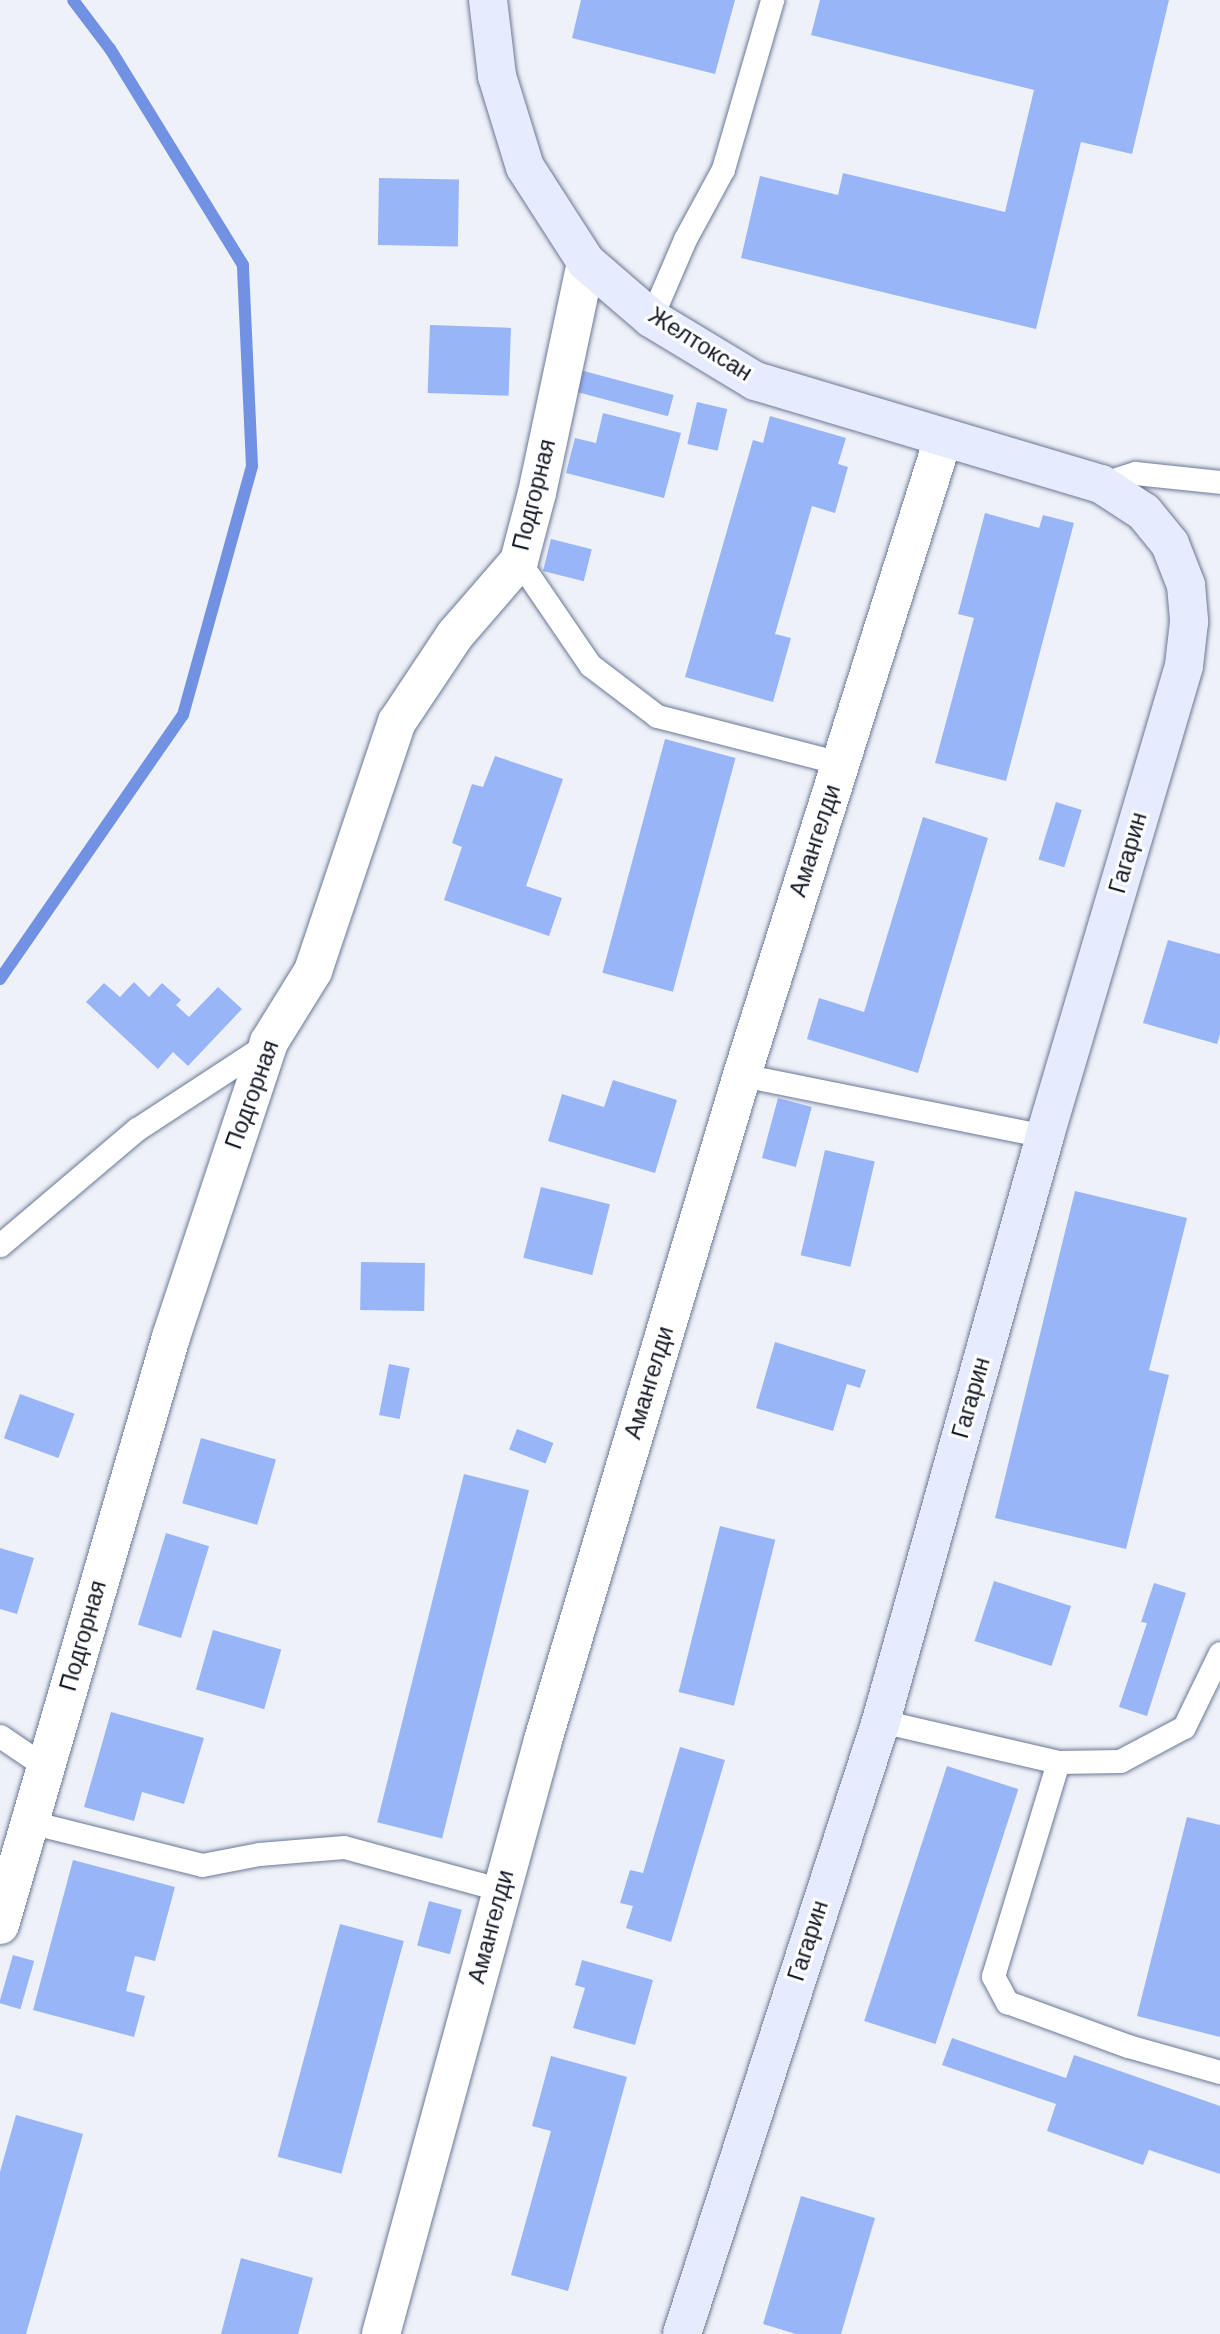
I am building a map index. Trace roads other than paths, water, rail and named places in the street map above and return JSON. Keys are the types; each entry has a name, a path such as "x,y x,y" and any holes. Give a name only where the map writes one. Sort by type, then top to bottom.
{"main road":[{"name":"Желтоксан","path":"488,0 497,76 525,167 586,262 651,318 755,380 943,439 1101,484"},
{"name":"Гагарин","path":"682,2334 881,1721 1045,1136 1184,666 1189,622 1186,585 1170,544 1144,512 1101,484"}],"street":[{"name":"Подгорная","path":"0,1925 171,1337 269,1042 313,971 397,722 455,635 519,561 537,493 586,262"},
{"name":"Амангелди","path":"381,2334 543,1740 742,1074 943,439"}],"lane":[{"path":"651,318 685,239 723,169 772,0"},
{"path":"1101,484 1135,473 1220,482"},
{"path":"519,561 590,665 657,716 840,763"},
{"path":"0,1245 137,1129 269,1042"},
{"path":"742,1074 1045,1136"},
{"path":"881,1721 1058,1762 1120,1761 1184,1727 1220,1653"},
{"path":"0,1736 46,1767"},
{"path":"1058,1762 993,1976 1007,2002 1128,2046 1220,2072"},
{"path":"30,1822 202,1865 259,1854 344,1847 502,1890"}],"waterway":[{"path":"0,979 183,715 252,466 243,265 110,49 73,0"}]}
